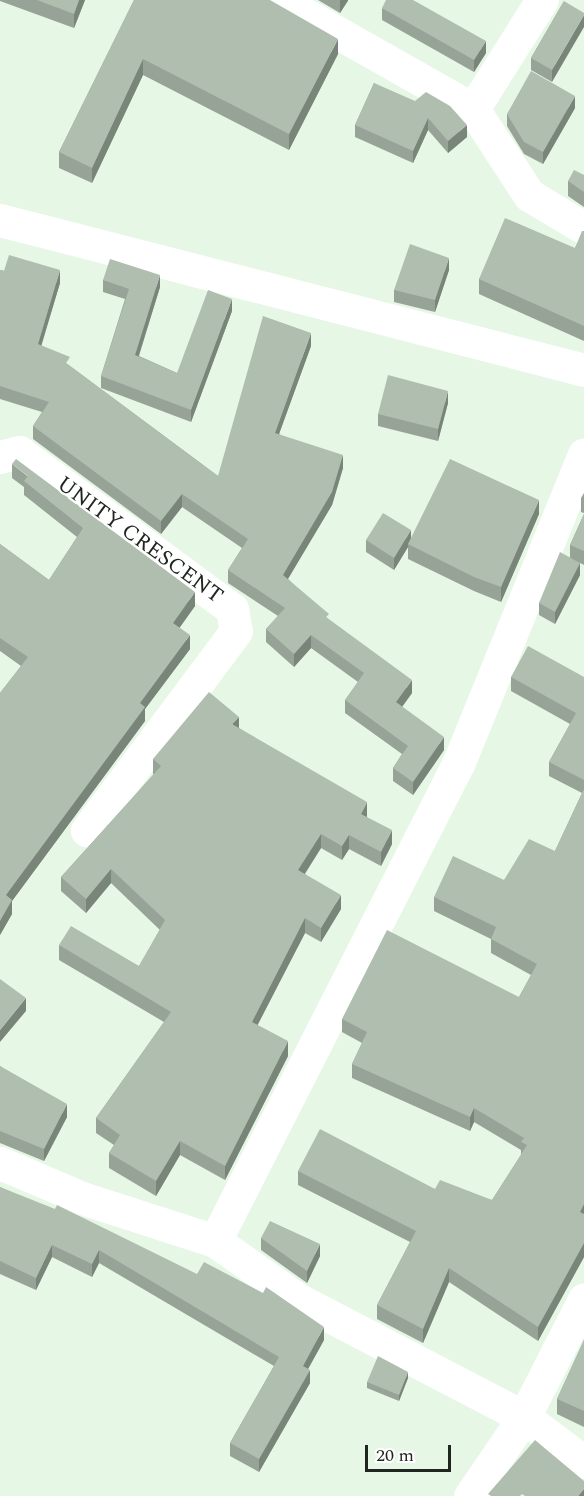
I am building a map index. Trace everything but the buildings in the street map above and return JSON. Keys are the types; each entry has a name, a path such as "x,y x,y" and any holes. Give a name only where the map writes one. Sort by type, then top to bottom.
{"street":[{"path":"280,0 473,109 529,195 584,228"},
{"path":"473,109 542,0"},
{"path":"0,220 584,370"},
{"name":"UNITY CRESCENT","path":"0,457 19,452 232,609 236,631 87,830"},
{"path":"215,1241 459,762 584,454"},
{"path":"0,1163 82,1198 215,1241 299,1300 524,1417 584,1462"},
{"path":"470,1496 524,1417 584,1299"}]}
